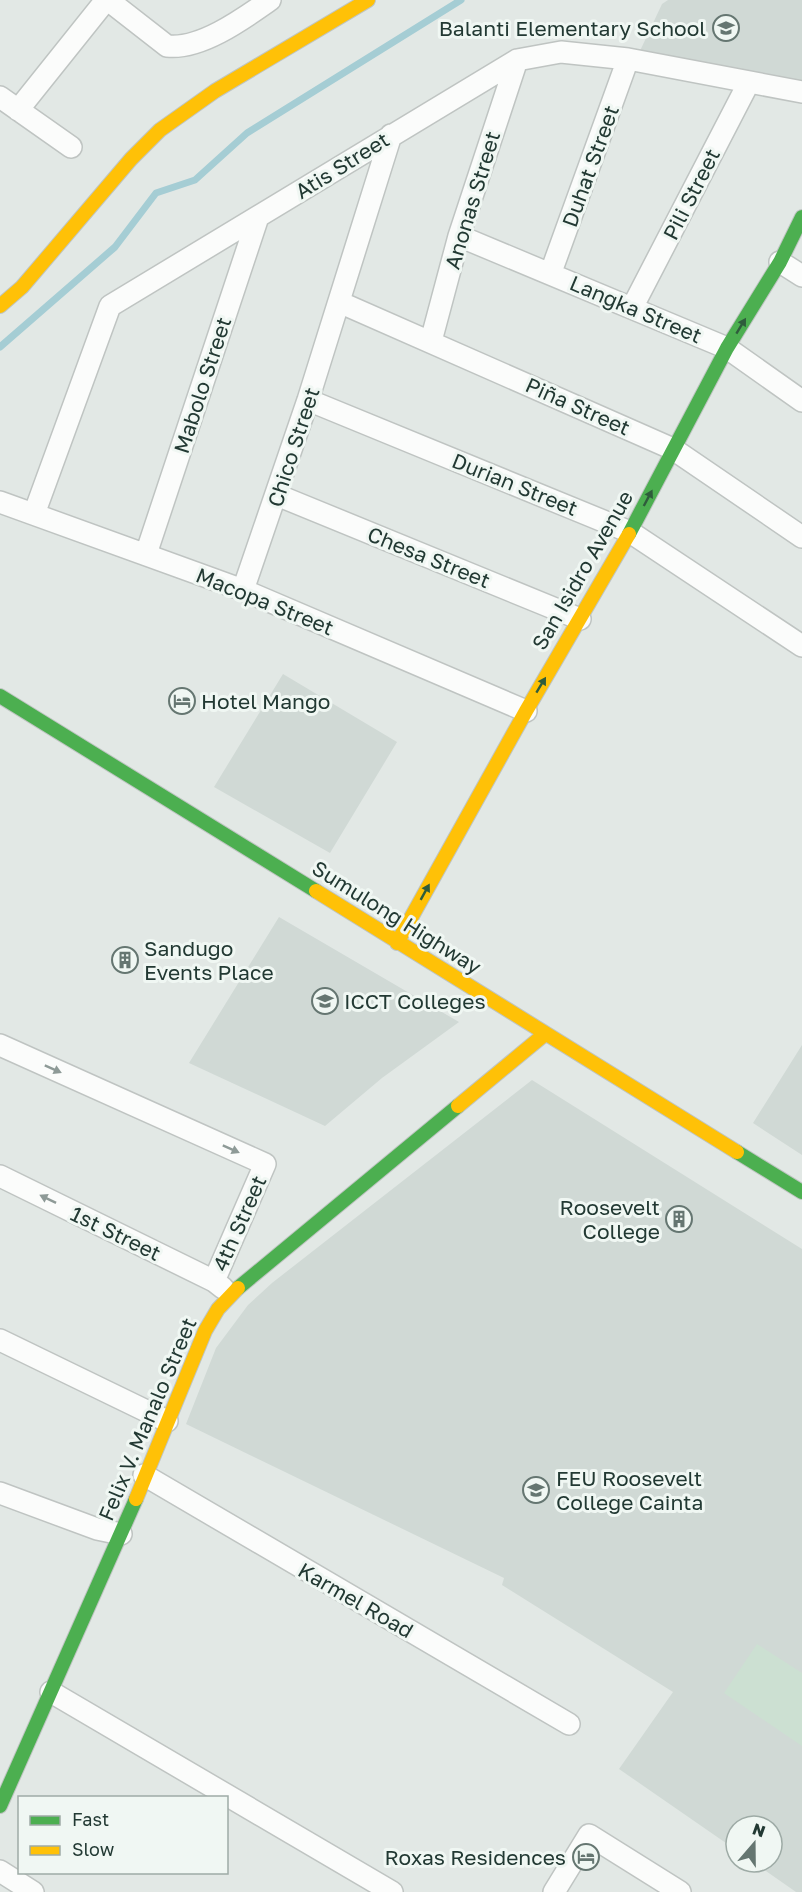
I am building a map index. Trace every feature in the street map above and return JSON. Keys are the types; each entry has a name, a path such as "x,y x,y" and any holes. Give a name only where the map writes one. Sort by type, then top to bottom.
{"street":[{"path":"18,110 107,0 167,46 177,47 187,46 240,21 270,0"},
{"path":"0,306 22,287 131,159 160,130 215,91 368,0"},
{"name":"Atis Street","path":"34,514 110,306 517,60 561,52 628,59 802,92"},
{"name":"Duhat Street","path":"551,272 628,59"},
{"name":"Anonas Street","path":"432,341 459,236 517,60"},
{"name":"Pili Street","path":"633,306 749,82"},
{"path":"0,97 71,147"},
{"name":"Chico Street","path":"243,590 308,400 391,135"},
{"name":"Mabolo Street","path":"146,554 258,217"},
{"name":"San Isidro Avenue","path":"397,943 526,711 630,532 728,348 780,262 802,217"},
{"name":"Langka Street","path":"459,236 633,306 728,348 802,401"},
{"path":"780,262 802,276"},
{"name":"Piña Street","path":"339,302 673,449 802,537"},
{"name":"Durian Street","path":"308,400 630,532 802,646"},
{"name":"Chesa Street","path":"277,495 580,619"},
{"name":"Macopa Street","path":"0,502 243,590 526,711"},
{"name":"Sumulong Highway","path":"0,696 802,1192"},
{"name":"Felix V. Manalo Street","path":"0,1806 121,1534 205,1331 218,1309 231,1294 545,1034"},
{"name":"4th Street","path":"0,1044 265,1164 214,1281"},
{"name":"1st Street","path":"0,1176 214,1281 231,1294"},
{"path":"0,1340 167,1420"},
{"name":"Karmel Road","path":"144,1475 569,1724"},
{"path":"0,1493 97,1529 121,1534"},
{"path":"51,1692 392,1892"},
{"path":"554,1892 590,1835 680,1892"},
{"path":"0,1871 33,1892"}],"shaded area":[{"name":"Balanti Elementary School","path":"668,0 802,0 802,82 639,53 662,4"},
{"path":"283,674 397,742 330,853 214,787"},
{"name":"ICCT Colleges","path":"279,917 459,1022 382,1078 325,1126 189,1063"},
{"path":"802,1045 802,1155 753,1123"},
{"name":"FEU Roosevelt College Cainta","path":"532,1080 802,1249 802,1892 796,1892 770,1874 784,1874 784,1814 724,1814 724,1842 619,1769 673,1692 502,1585 504,1578 186,1424 216,1348 248,1305 272,1283"}],"green space":[{"path":"757,1644 802,1673 802,1746 724,1693"}],"waterway":[{"path":"0,347 115,247 156,193 195,180 247,133 461,0"}],"traffic: fast":[{"path":"629,534 727,348 780,262 802,217"},
{"path":"0,696 316,891"},
{"path":"238,1288 458,1106"},
{"path":"737,1152 802,1192"},
{"path":"0,1806 136,1499"}],"traffic: slow":[{"path":"0,306 22,287 131,159 160,130 215,91 368,0"},
{"path":"397,943 526,711 629,534"},
{"path":"316,891 737,1152"},
{"path":"458,1106 545,1034"},
{"path":"136,1499 205,1331 218,1309 238,1288"}],"place":[{"name":"Balanti Elementary School","path":"726,28"},
{"name":"Hotel Mango","path":"182,701"},
{"name":"Sandugo Events Place","path":"125,960"},
{"name":"ICCT Colleges","path":"325,1001"},
{"name":"Roosevelt College","path":"679,1219"},
{"name":"FEU Roosevelt College Cainta","path":"536,1490"},
{"name":"Roxas Residences","path":"586,1857"}]}
